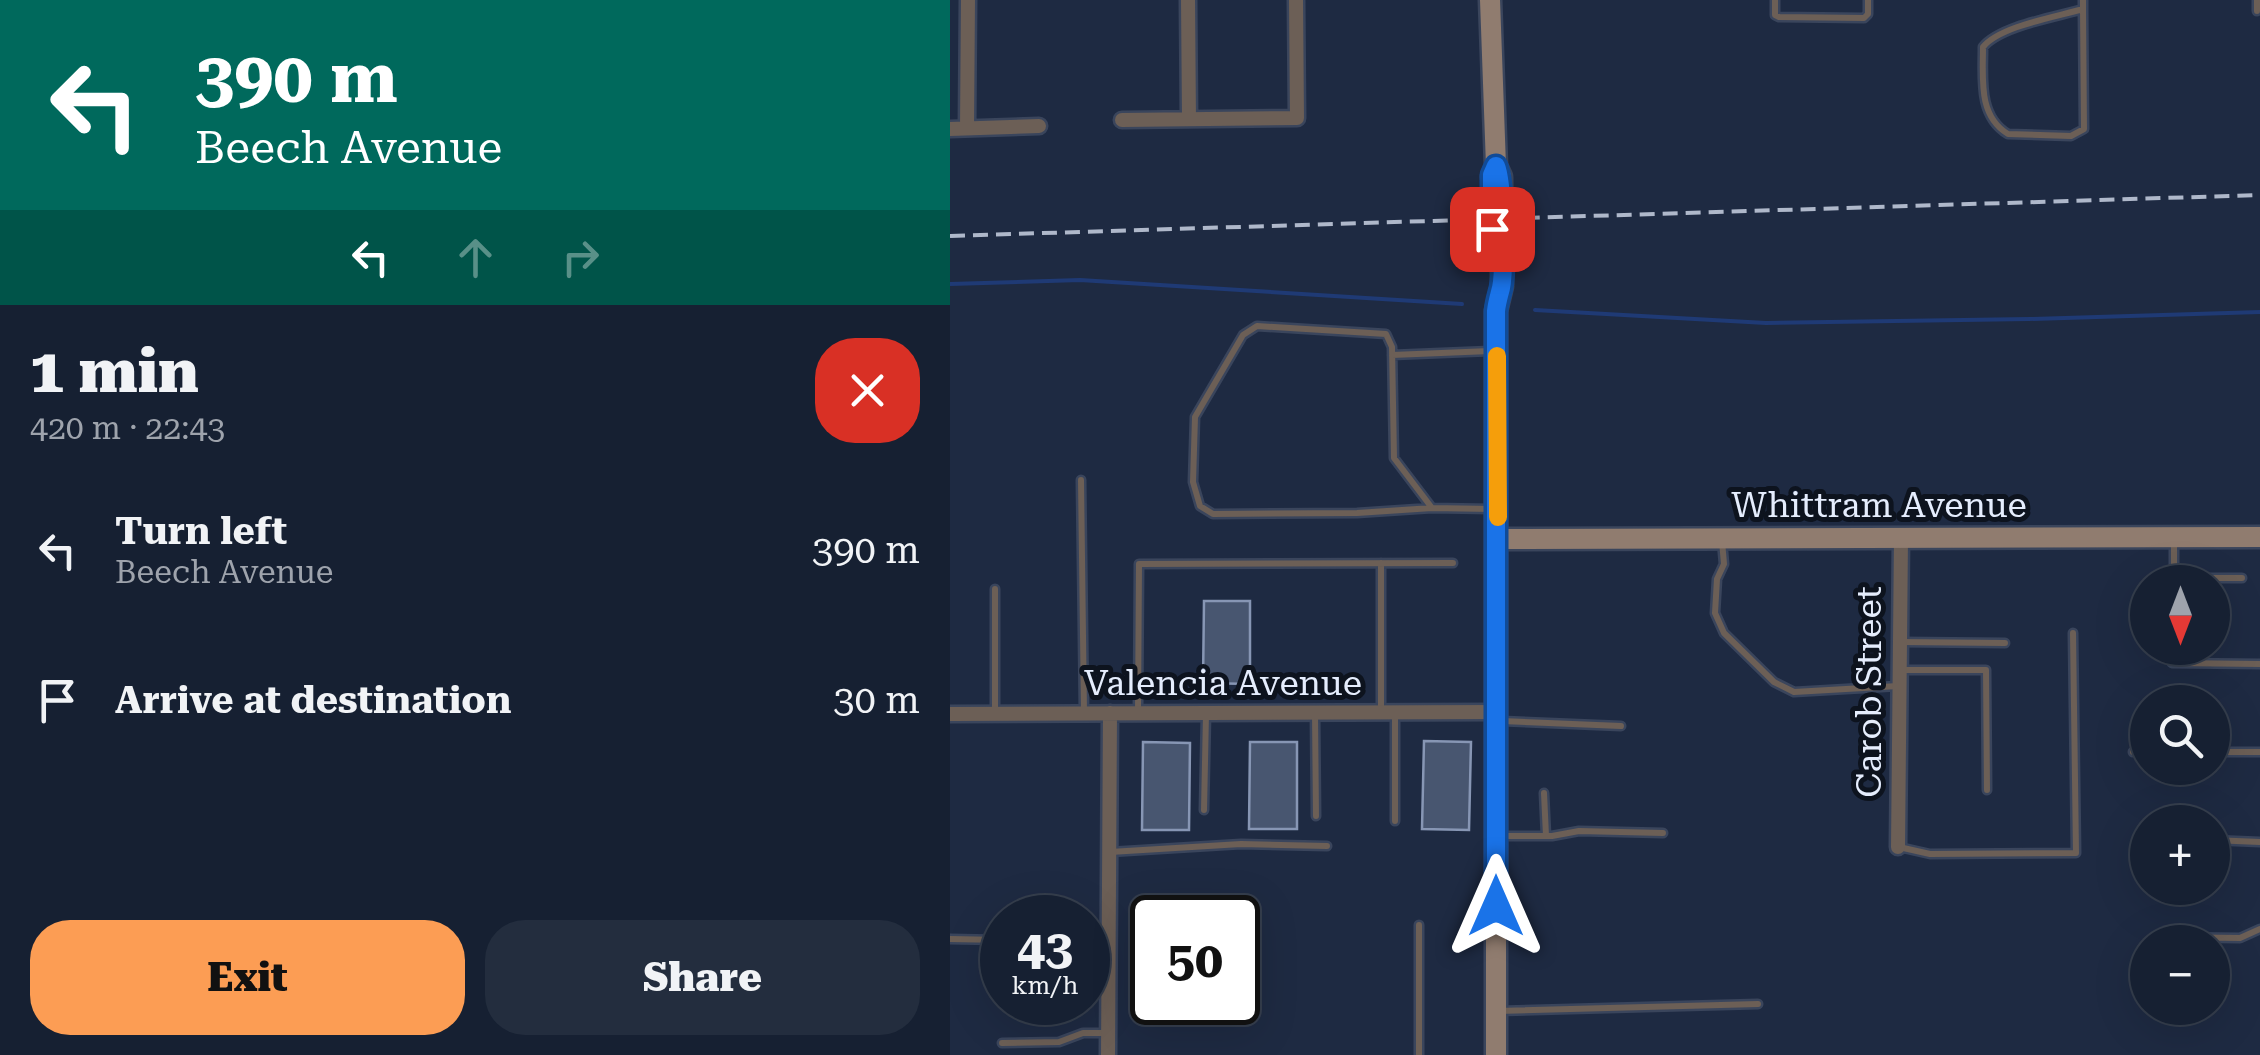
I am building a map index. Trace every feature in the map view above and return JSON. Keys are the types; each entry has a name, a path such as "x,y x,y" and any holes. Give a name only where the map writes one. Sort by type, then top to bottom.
{"main road":[{"path":"1490,0 1496,166 1492,175 1492,229 1498,508 1496,1055"},
{"name":"Whittram Avenue","path":"1498,539 2260,537"}],"street":[{"path":"967,128 968,0"},
{"path":"1188,0 1188,119"},
{"path":"1122,120 1297,118 1296,0"},
{"path":"950,129 1039,126"},
{"name":"Carob Street","path":"1898,847 1900,538"},
{"name":"Valencia Avenue","path":"950,714 1388,712 1496,717"},
{"path":"1109,895 1110,714"},
{"path":"1108,1025 1108,1055"}],"lane":[{"path":"1775,0 1775,15 1779,17 1864,18 1868,14 1868,0"},
{"path":"2083,0 2084,129 2071,136 2008,134 2000,129 1986,109 1983,48 1991,38 2006,32 2083,10"},
{"path":"2257,0 2257,11"},
{"path":"1432,508 1394,458 1392,356 1386,334 1257,326 1249,330 1195,417 1196,494 1200,506 1213,514 1498,508"},
{"path":"1392,356 1497,350"},
{"path":"1081,480 1084,714"},
{"path":"2174,537 2174,565"},
{"path":"1722,538 1724,564 1717,579 1716,612 1724,632 1774,682 1794,692 1986,670 1987,790"},
{"path":"1138,714 1139,564 1453,562"},
{"path":"1381,563 1395,821"},
{"path":"2230,578 2242,578"},
{"path":"994,588 995,714"},
{"path":"1898,847 1930,854 2076,853 2073,634"},
{"path":"1900,642 2005,642"},
{"path":"2230,664 2260,664"},
{"path":"1204,810 1206,713"},
{"path":"1316,713 1316,816"},
{"path":"1496,717 1621,726"},
{"path":"2230,752 2260,752"},
{"path":"1544,793 1546,836"},
{"path":"1496,836 1663,833"},
{"path":"2230,841 2260,842"},
{"path":"1109,852 1221,845 1326,846"},
{"path":"1419,925 1419,1055"},
{"path":"2230,938 2240,938 2260,929"},
{"path":"950,939 980,940"},
{"path":"1496,1011 1758,1004"},
{"path":"1002,1043 1059,1042 1083,1032 1108,1033"}],"building":[{"path":"1204,601 1250,601 1250,684 1203,683"},
{"path":"1424,741 1471,742 1469,830 1422,829"},
{"path":"1143,742 1190,743 1189,830 1142,830"},
{"path":"1250,742 1297,742 1297,829 1249,829"}],"waterway":[{"path":"950,284 1080,280 1462,304"},
{"path":"1535,310 1766,323 2260,312"}],"railway":[{"path":"950,236 2260,195"}],"slow traffic":[{"path":"1497,356 1498,517"}],"route":[{"path":"1492,229 1492,175 1496,166 1501,177 1502,286 1496,311 1496,906"}]}
